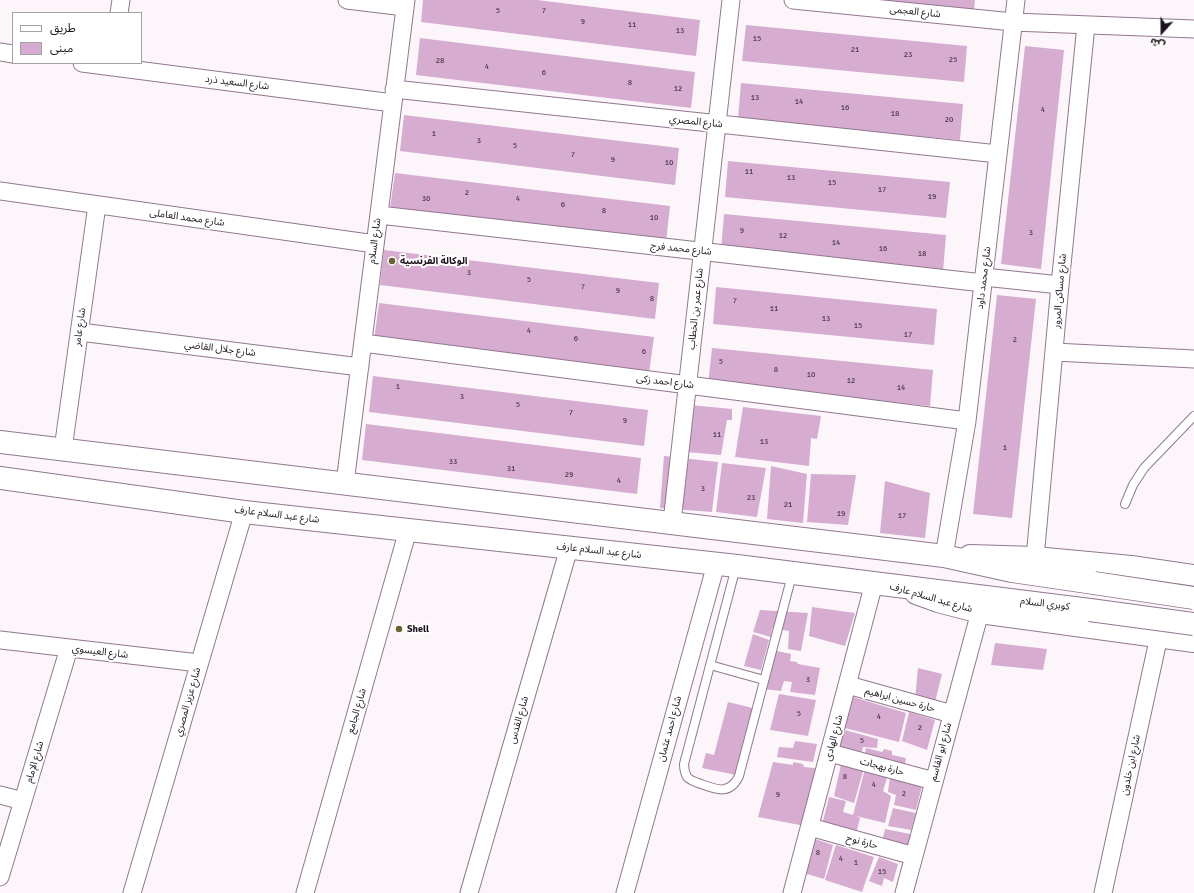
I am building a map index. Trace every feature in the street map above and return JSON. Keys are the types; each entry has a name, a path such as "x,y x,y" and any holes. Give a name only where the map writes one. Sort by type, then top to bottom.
{"main road":[{"path":"0,442 944,556 1012,571 1194,598"},
{"name":"شارع عبد السلام عارف","path":"0,478 244,512 726,565 897,586 938,601 980,612 1194,641"},
{"path":"944,556 1035,558 1131,567 1194,576"},
{"path":"1121,631 1131,567"},
{"name":"كوبري السلام","path":"897,586 1194,624"}],"street":[{"path":"119,12 121,0"},
{"path":"347,0 405,4"},
{"name":"شارع عمر بن الخطاب","path":"672,522 731,0"},
{"name":"شارع العجمى","path":"793,0 1013,22 1194,29"},
{"name":"شارع محمد داود","path":"944,556 967,421 1016,0"},
{"name":"شارع السلام","path":"345,483 405,4"},
{"name":"شارع مساكن المرور","path":"1035,558 1086,25"},
{"path":"0,52 12,54"},
{"name":"شارع السعيد ذرد","path":"97,64 394,96"},
{"name":"شارع المصري","path":"394,96 717,124 998,154"},
{"name":"شارع محمد العاملى","path":"0,191 375,244"},
{"name":"شارع عامر","path":"63,449 97,205"},
{"name":"شارع محمد فرج","path":"379,215 703,252 984,280 1060,285"},
{"name":"شارع جلال القاضي","path":"80,332 360,367"},
{"name":"شارع احمد زكى","path":"363,343 967,421"},
{"path":"1054,352 1194,359"},
{"name":"شارع عزيز المصري","path":"132,893 244,512"},
{"name":"شارع الجامع","path":"305,893 408,530"},
{"name":"شارع القدس","path":"469,893 569,548"},
{"name":"شارع احمد عثمان","path":"625,893 726,565"},
{"name":"شارع الهادى","path":"792,893 848,686 874,583"},
{"name":"شارع ابو القاسم","path":"904,893 980,612"},
{"name":"شارع ابن خلدون","path":"1103,893 1159,636"},
{"name":"شارع العيسوي","path":"0,640 199,663"},
{"name":"شارع الإمام","path":"0,877 7,830 23,801 69,648"},
{"name":"حارة حسين ابراهيم","path":"848,686 952,714"},
{"name":"حارة بهجات","path":"830,753 934,781"},
{"path":"0,795 23,801"},
{"name":"حارة نوح","path":"810,827 914,856"}],"lane":[{"path":"1125,504 1133,485 1144,468 1194,416"},
{"path":"726,565 710,665 684,764 684,771 692,781 716,790 724,790 736,782 792,573"},
{"path":"710,665 764,680"}],"building":[{"path":"423,0 537,0 700,20 696,56 421,22"},
{"path":"874,0 975,0 974,11"},
{"path":"746,25 967,46 964,82 742,61"},
{"path":"420,38 695,72 691,108 416,75"},
{"path":"1025,46 1064,50 1041,269 1001,264"},
{"path":"741,83 963,104 960,140 738,119"},
{"path":"404,115 679,148 675,185 400,151"},
{"path":"728,161 950,182 946,218 725,197"},
{"path":"395,173 670,206 666,242 390,209"},
{"path":"724,214 946,235 943,272 721,251"},
{"path":"384,250 659,283 655,319 380,285"},
{"path":"716,287 937,309 934,345 713,324"},
{"path":"997,295 1036,299 1012,518 973,514"},
{"path":"379,303 654,337 649,373 374,340"},
{"path":"712,348 933,370 930,406 708,385"},
{"path":"373,376 648,410 644,446 369,412"},
{"path":"690,405 732,409 732,420 727,420 721,455 686,452"},
{"path":"743,407 821,416 817,439 811,438 809,466 735,457"},
{"path":"366,424 641,458 637,494 362,460"},
{"path":"664,456 718,462 712,512 660,508"},
{"path":"722,463 766,468 757,517 716,512"},
{"path":"771,466 807,474 803,523 767,519"},
{"path":"811,474 856,475 848,525 807,522"},
{"path":"885,481 930,493 925,538 880,533"},
{"path":"812,607 855,613 845,646 809,636"},
{"path":"760,610 808,613 801,651 788,649 789,631 772,628 771,637 753,632"},
{"path":"753,634 769,640 761,670 744,666"},
{"path":"995,643 1047,649 1043,670 991,665"},
{"path":"773,650 791,654 790,661 820,668 815,695 790,692 792,682 784,681 781,691 764,689"},
{"path":"918,668 942,674 934,706 915,700"},
{"path":"779,694 816,700 808,736 770,730"},
{"path":"850,696 906,713 899,742 841,727"},
{"path":"728,702 753,708 736,775 702,768 706,753 714,755"},
{"path":"909,712 935,720 927,750 902,741"},
{"path":"841,729 878,739 877,748 863,747 860,759 835,753"},
{"path":"795,741 817,744 813,762 777,757 779,747 793,748"},
{"path":"866,748 882,752 884,749 892,751 892,755 906,758 904,771 864,760"},
{"path":"842,760 864,768 854,803 834,796"},
{"path":"773,762 793,765 793,762 803,764 804,767 823,769 810,827 758,817"},
{"path":"865,769 888,775 883,791 891,796 885,823 856,816 860,818 855,838 821,829 829,797 846,801 843,812 853,815"},
{"path":"890,776 922,786 916,810 894,805 896,795 888,792"},
{"path":"893,808 916,813 911,830 888,826"},
{"path":"885,829 915,835 910,853 881,846"},
{"path":"809,837 833,845 824,879 800,872"},
{"path":"836,845 874,857 862,892 825,880"},
{"path":"879,857 898,864 893,882 884,878 882,886 869,881"}],"place":[{"name":"الوكالة الفرنسية","path":"392,261"},
{"name":"Shell","path":"399,629"}]}
